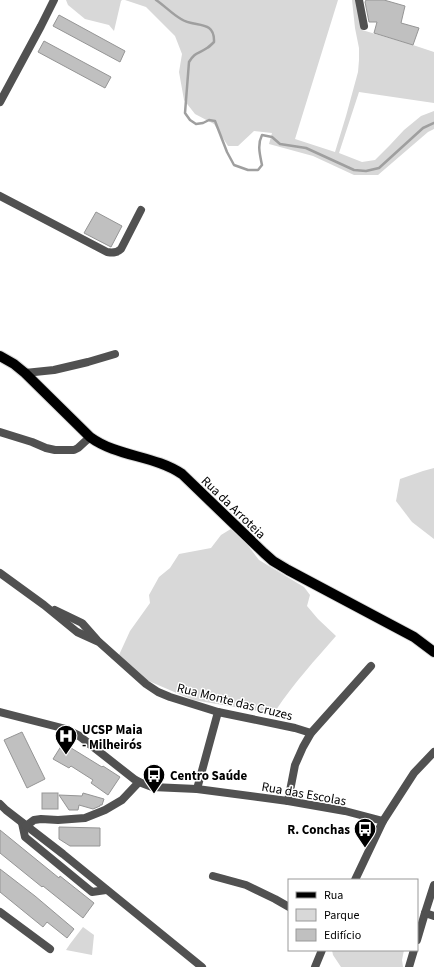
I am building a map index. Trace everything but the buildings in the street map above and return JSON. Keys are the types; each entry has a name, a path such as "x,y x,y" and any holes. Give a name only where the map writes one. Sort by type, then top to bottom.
{"main road":[{"name":"Rua da Arroteia","path":"0,356 14,364 25,373 96,441 112,448 175,469 273,561 414,637 434,652"}],"street":[{"path":"0,102 54,0"},
{"path":"359,0 364,26"},
{"path":"0,196 107,252 112,253 118,252 121,249 141,210"},
{"path":"25,373 54,370 116,354"},
{"path":"0,432 55,450 74,450 90,436"},
{"name":"Rua Monte das Cruzes","path":"0,573 44,605 77,632 99,642 146,684 158,692 218,712 295,728 311,733"},
{"path":"288,801 295,765 311,733 371,666"},
{"name":"Rua das Escolas","path":"0,712 66,729 78,735 139,782 152,787 197,789 288,801 383,821"},
{"path":"197,789 218,712"},
{"path":"355,879 383,821 414,773 434,752"},
{"path":"24,824 41,819 58,820 86,818 105,810 122,800 139,782"},
{"path":"0,816 3,807 24,824 25,837 92,892 106,890 202,967"},
{"path":"213,876 246,885 288,906"},
{"path":"418,937 434,885"},
{"path":"0,912 50,950"},
{"path":"425,913 434,916"},
{"path":"315,967 322,951"},
{"path":"409,967 414,951"}],"green space":[{"path":"66,0 122,0 114,31 109,25 85,19 68,5"},
{"path":"125,0 338,0 295,139 335,152 358,72 359,48 352,0 356,0 362,30 434,52 434,103 359,92 339,153 362,162 375,160 404,130 421,116 434,111 434,129 428,132 378,175 354,175 313,156 269,144 272,133 254,131 238,146 228,146 214,124 195,114 184,100 179,72 182,54 175,36 146,7"},
{"path":"434,468 434,539 412,522 396,501 400,479"},
{"path":"234,527 259,560 304,587 310,595 307,606 336,636 297,681 276,710 265,712 193,700 144,679 119,655 130,631 150,603 149,595 159,577 170,568 179,554 211,548 221,535"},
{"path":"83,927 94,935 92,955 66,950"},
{"path":"332,951 404,951 402,960 403,967 341,967 333,955"}],"waterway":[{"path":"156,0 186,22 203,25 211,30 214,42 208,48 195,55 189,62 185,113 190,120 196,124 209,120 215,121 227,152 234,165 248,170 258,170 262,165 259,146 262,135 272,137 280,144 306,148 354,170 366,171 379,168 423,128 434,123"}],"place":[{"name":"UCSP Maia - Milheirós","path":"66,756"},
{"name":"Centro Saúde","path":"154,794"},
{"name":"R. Conchas","path":"365,848"}]}
